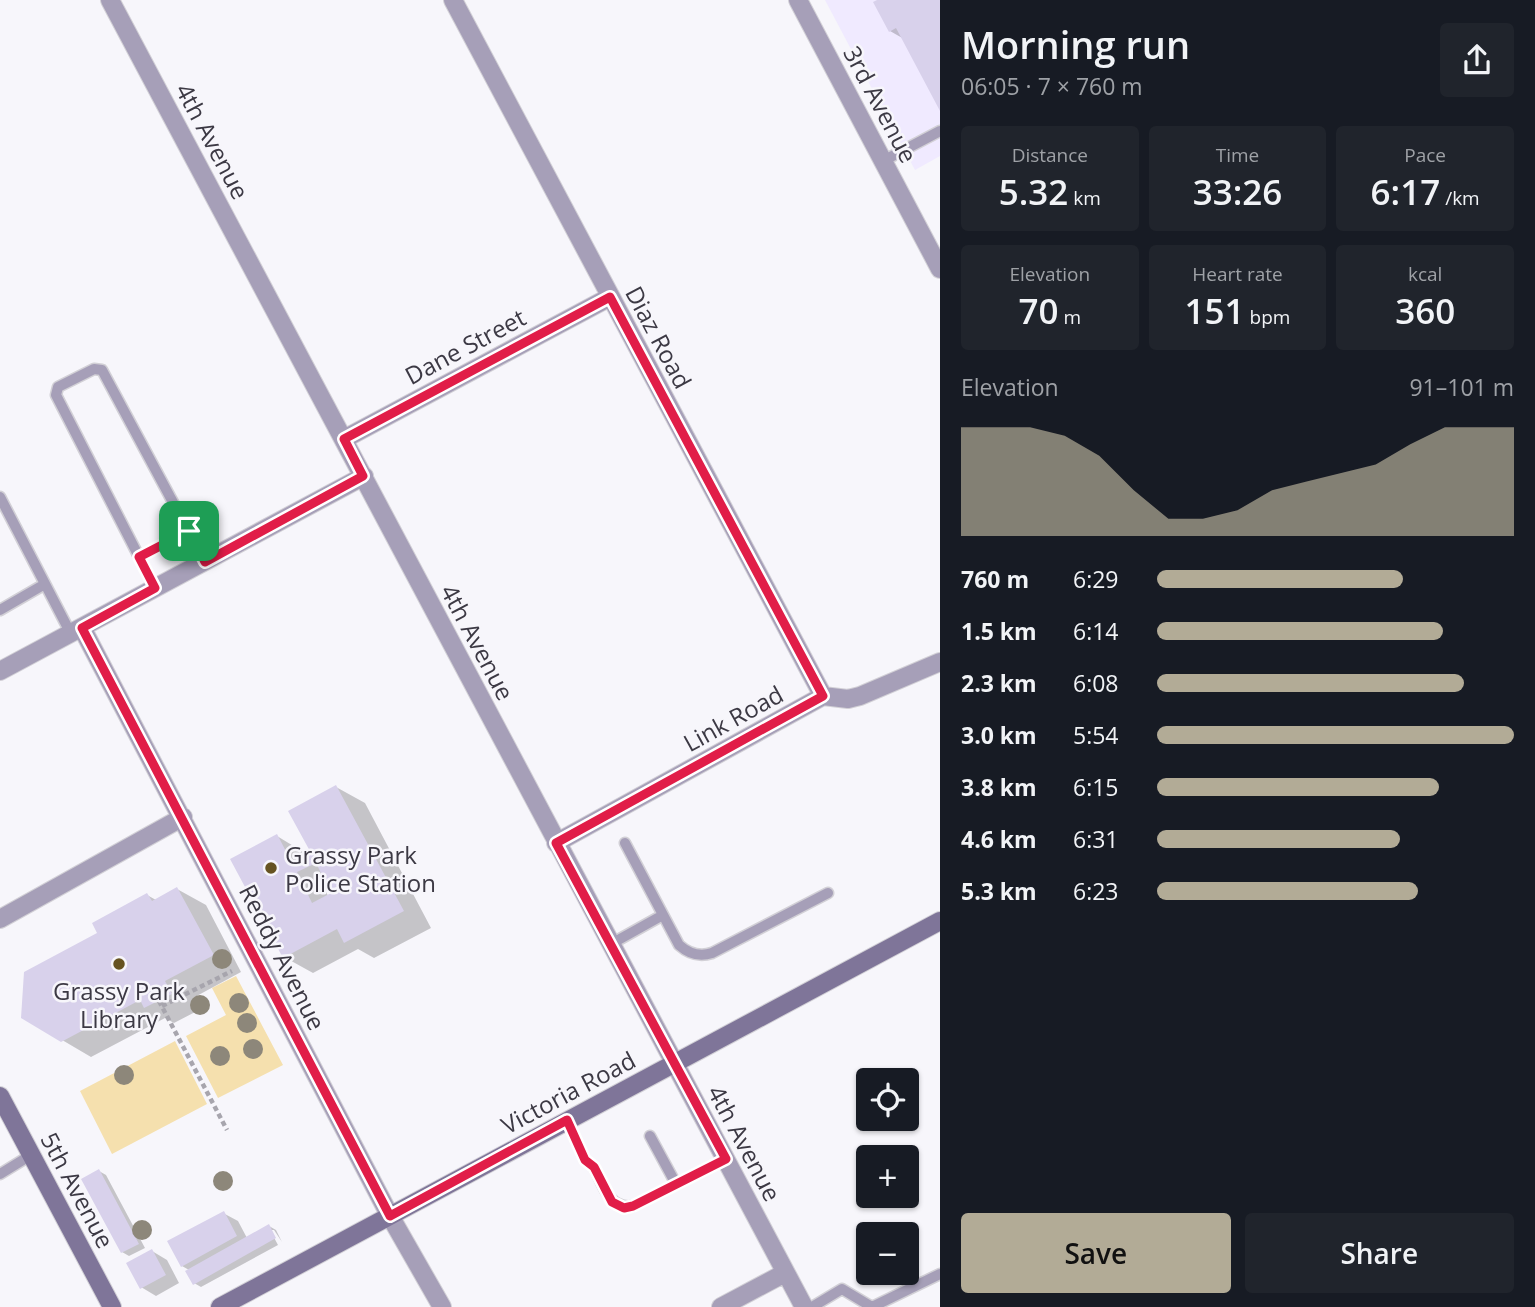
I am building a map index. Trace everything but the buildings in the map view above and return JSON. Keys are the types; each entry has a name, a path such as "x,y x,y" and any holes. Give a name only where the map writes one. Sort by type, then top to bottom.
{"street":[{"name":"4th Avenue","path":"110,0 804,1307"},
{"name":"Diaz Road","path":"453,0 823,696"},
{"name":"3rd Avenue","path":"798,0 940,268"},
{"name":"Dane Street","path":"344,439 610,297"},
{"path":"0,671 363,476"},
{"name":"Reddy Avenue","path":"77,631 183,817 390,1216 442,1307"},
{"name":"Link Road","path":"556,843 823,696 848,699 860,696 940,662"},
{"path":"0,919 183,817"},
{"name":"Victoria Road","path":"220,1307 940,922"},
{"name":"5th Avenue","path":"0,1096 112,1307"},
{"path":"721,1307 785,1273"}],"lane":[{"path":"883,161 940,131"},
{"path":"155,588 56,396 58,387 94,369 103,370 205,562"},
{"path":"0,497 45,584 77,631"},
{"path":"139,557 189,531"},
{"path":"0,610 45,584"},
{"path":"625,844 679,945 688,952 705,955 828,893"},
{"path":"611,944 663,915"},
{"path":"650,1136 676,1184"},
{"path":"0,1174 31,1155"},
{"path":"594,1167 612,1202 624,1208 726,1159"},
{"path":"812,1307 842,1289 872,1307 940,1274"}],"path":[{"path":"162,1006 232,971"},
{"path":"159,1000 227,1130"},
{"path":"567,1120 585,1160 594,1167"}],"shaded area":[{"path":"825,0 940,0 940,156 915,170"},
{"path":"236,976 283,1065 218,1098 186,1036 226,1015 212,988"},
{"path":"175,1041 207,1104 112,1154 80,1091"}],"place":[{"name":"Grassy Park Police Station","path":"271,868"},
{"name":"Grassy Park Library","path":"119,964"}],"route":[{"path":"610,297 823,696 556,843 726,1159 624,1208 612,1202 594,1167 585,1160 567,1120 390,1216 82,628 155,588 139,557 189,531 205,562 363,476 344,439 610,297"}]}
